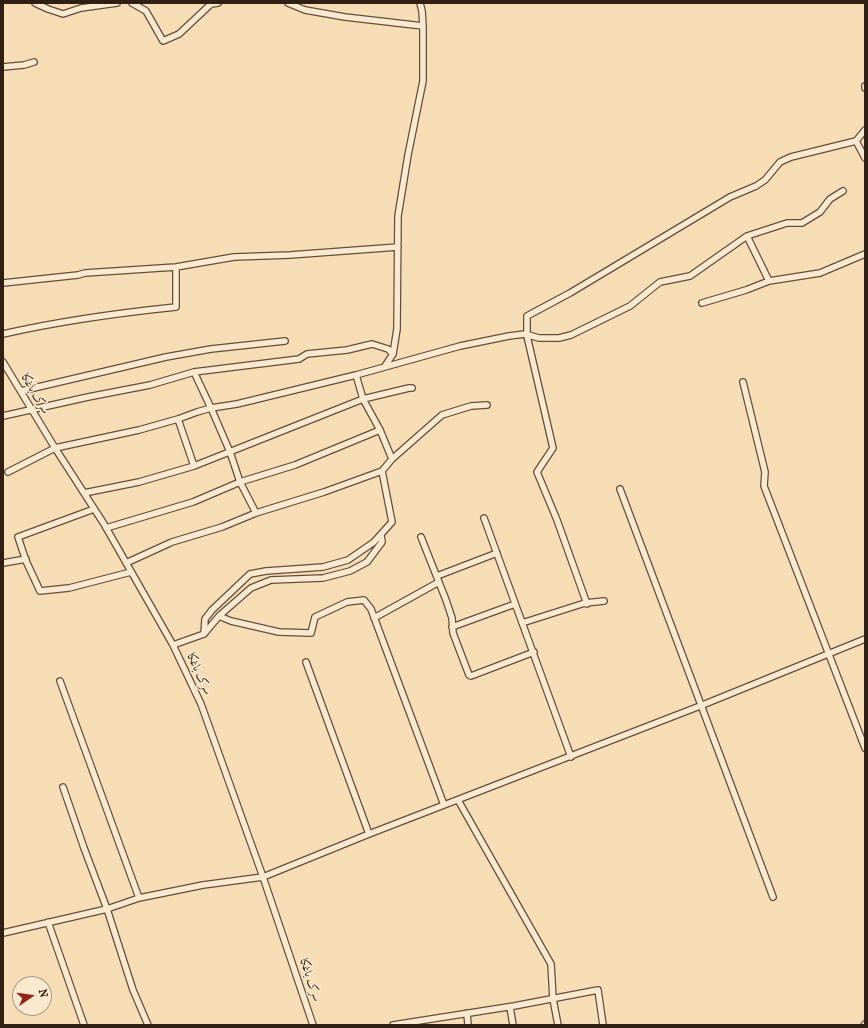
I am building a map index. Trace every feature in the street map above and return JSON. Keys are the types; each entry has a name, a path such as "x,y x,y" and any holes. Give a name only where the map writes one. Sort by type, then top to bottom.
{"street":[{"path":"35,3 48,10 63,14 81,8 108,3 117,3"},
{"path":"48,3 48,10"},
{"path":"134,4 146,11 163,41 179,34 211,4 218,3"},
{"path":"288,3 306,10 423,26"},
{"path":"385,367 394,354 397,329 398,216 408,155 423,81 423,26 420,3"},
{"path":"3,67 24,65 34,62"},
{"path":"587,604 557,520 537,472 553,448 527,336 527,316 570,293 730,196 756,186 765,180 780,162 791,156 856,141 865,130"},
{"path":"856,141 865,158"},
{"path":"8,472 55,448 139,430 211,408 237,404 356,375 460,346 525,334 527,336 539,338 558,338 571,335 630,306 660,282 690,276 748,236 787,223 802,223 820,212 830,199 842,191"},
{"path":"748,236 769,281"},
{"path":"3,283 85,273 176,267 234,257 290,255 398,247"},
{"path":"702,303 746,290 769,281 820,272 865,254"},
{"path":"3,334 126,312 176,307 176,267"},
{"path":"21,391 166,357 211,349 285,341"},
{"path":"3,416 88,396 150,385 194,372 299,359 307,354 348,350 372,344 388,349 394,354"},
{"name":"سرک باغکا","path":"3,362 106,528 173,645 201,704 263,877 313,1025"},
{"path":"194,372 230,452 240,482 256,513"},
{"path":"356,375 363,399 380,430 392,459"},
{"path":"743,382 765,472 764,486 865,748"},
{"path":"84,493 139,482 194,466 363,399 412,388"},
{"path":"126,563 172,542 222,527 256,513 324,492 382,471 392,459 442,415 471,406 487,405"},
{"path":"178,419 194,466"},
{"path":"106,528 193,502 240,482 295,465 380,430"},
{"path":"204,634 205,619 212,610 250,574 266,571 324,567 348,560 374,542 392,522 382,471"},
{"path":"620,489 700,706 773,897"},
{"path":"94,509 18,537 40,591 69,588 131,572"},
{"path":"484,518 571,757"},
{"path":"173,645 204,634 219,616 250,588 271,580 323,578 350,571 367,562 382,542 381,535"},
{"path":"421,537 452,618 453,633 468,674 471,676 534,652"},
{"path":"374,618 438,579 497,553"},
{"path":"3,563 26,559"},
{"path":"219,616 231,621 279,632 311,633 315,617 348,602 364,600 371,610 444,805"},
{"path":"522,623 587,604 604,601"},
{"path":"452,627 515,604"},
{"path":"3,933 107,909 138,898 203,885 263,877 369,834 700,706 865,639"},
{"path":"306,662 369,834"},
{"path":"60,681 138,898"},
{"path":"63,787 107,909 133,990 148,1025"},
{"path":"458,800 551,964 558,1025"},
{"path":"48,922 84,1025"},
{"path":"394,1025 421,1023 467,1013 510,1007 598,990 603,1025"},
{"path":"510,1007 513,1025"},
{"path":"467,1013 468,1025"}]}
